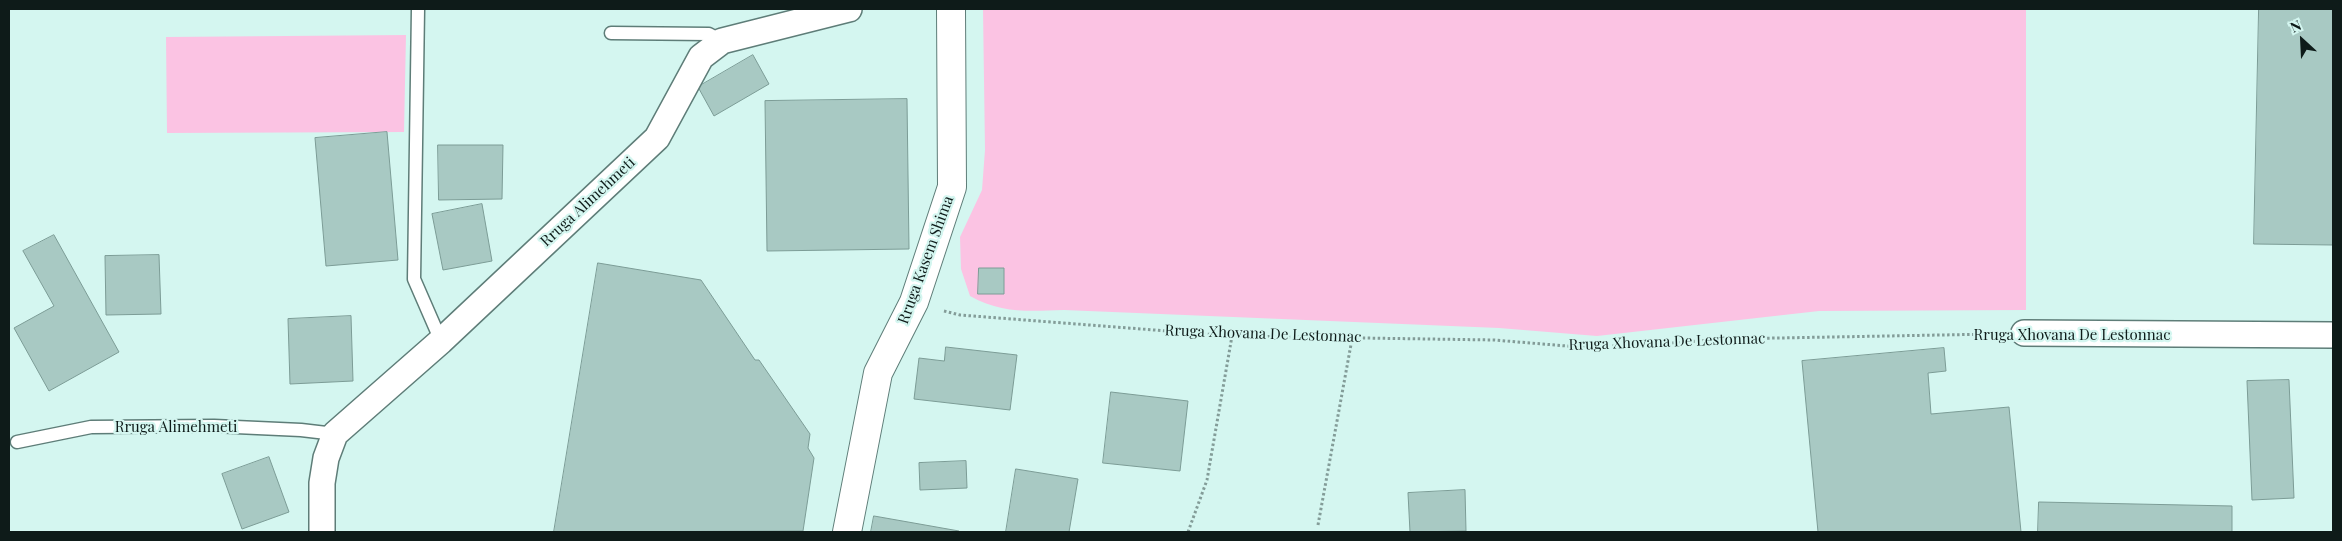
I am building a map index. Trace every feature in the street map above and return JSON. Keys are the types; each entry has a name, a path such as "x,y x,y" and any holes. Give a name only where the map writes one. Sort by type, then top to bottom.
{"street":[{"name":"Rruga Alimehmeti","path":"322,532 322,483 326,458 335,434 441,341 657,138 701,57 722,41 848,9"},
{"name":"Rruga Kasem Shima","path":"847,532 878,373 914,302 952,187 951,9"},
{"name":"Rruga Xhovana De Lestonnac","path":"2024,334 2333,335"}],"lane":[{"path":"418,9 414,279 441,341"},
{"path":"611,34 709,34 722,41"},
{"name":"Rruga Alimehmeti","path":"17,442 91,427 214,426 301,430 335,434"}],"path":[{"name":"Rruga Xhovana De Lestonnac","path":"914,302 960,315 1232,336 1494,340 1579,347 1647,345 1724,339 2024,334"},
{"path":"1188,532 1207,480 1232,336"},
{"path":"1318,525 1352,338"}],"shaded area":[{"path":"983,9 2026,9 2026,310 1819,311 1597,336 1499,328 1064,310 1027,311 993,306 970,296 961,269 960,237 982,190 985,150"},
{"path":"406,35 404,132 167,133 166,37"}],"building":[{"path":"2259,9 2333,9 2333,245 2254,244"},
{"path":"753,55 769,84 714,116 698,87"},
{"path":"907,99 909,249 767,251 765,101"},
{"path":"387,132 398,260 326,266 315,138"},
{"path":"438,145 503,145 502,199 439,200"},
{"path":"482,204 492,261 443,270 432,214"},
{"path":"54,235 119,352 49,391 14,328 54,306 23,251"},
{"path":"159,255 161,314 106,315 105,256"},
{"path":"598,263 701,280 755,360 759,360 810,434 808,448 814,458 803,531 554,532"},
{"path":"979,268 1004,268 1004,294 978,294"},
{"path":"351,316 353,381 290,384 288,319"},
{"path":"946,347 1017,355 1010,410 914,399 919,358 944,361"},
{"path":"1944,348 1946,371 1928,373 1931,414 2009,407 2021,532 1818,532 1802,361"},
{"path":"2289,380 2294,498 2252,500 2247,381"},
{"path":"1111,392 1188,401 1180,471 1103,463"},
{"path":"269,457 289,512 242,529 222,474"},
{"path":"966,461 967,488 920,490 919,463"},
{"path":"1016,469 1078,479 1069,532 1006,532"},
{"path":"1465,490 1466,531 1410,532 1408,493"},
{"path":"2039,502 2232,506 2232,532 2038,532"},
{"path":"874,516 959,531 959,532 871,532"}]}
